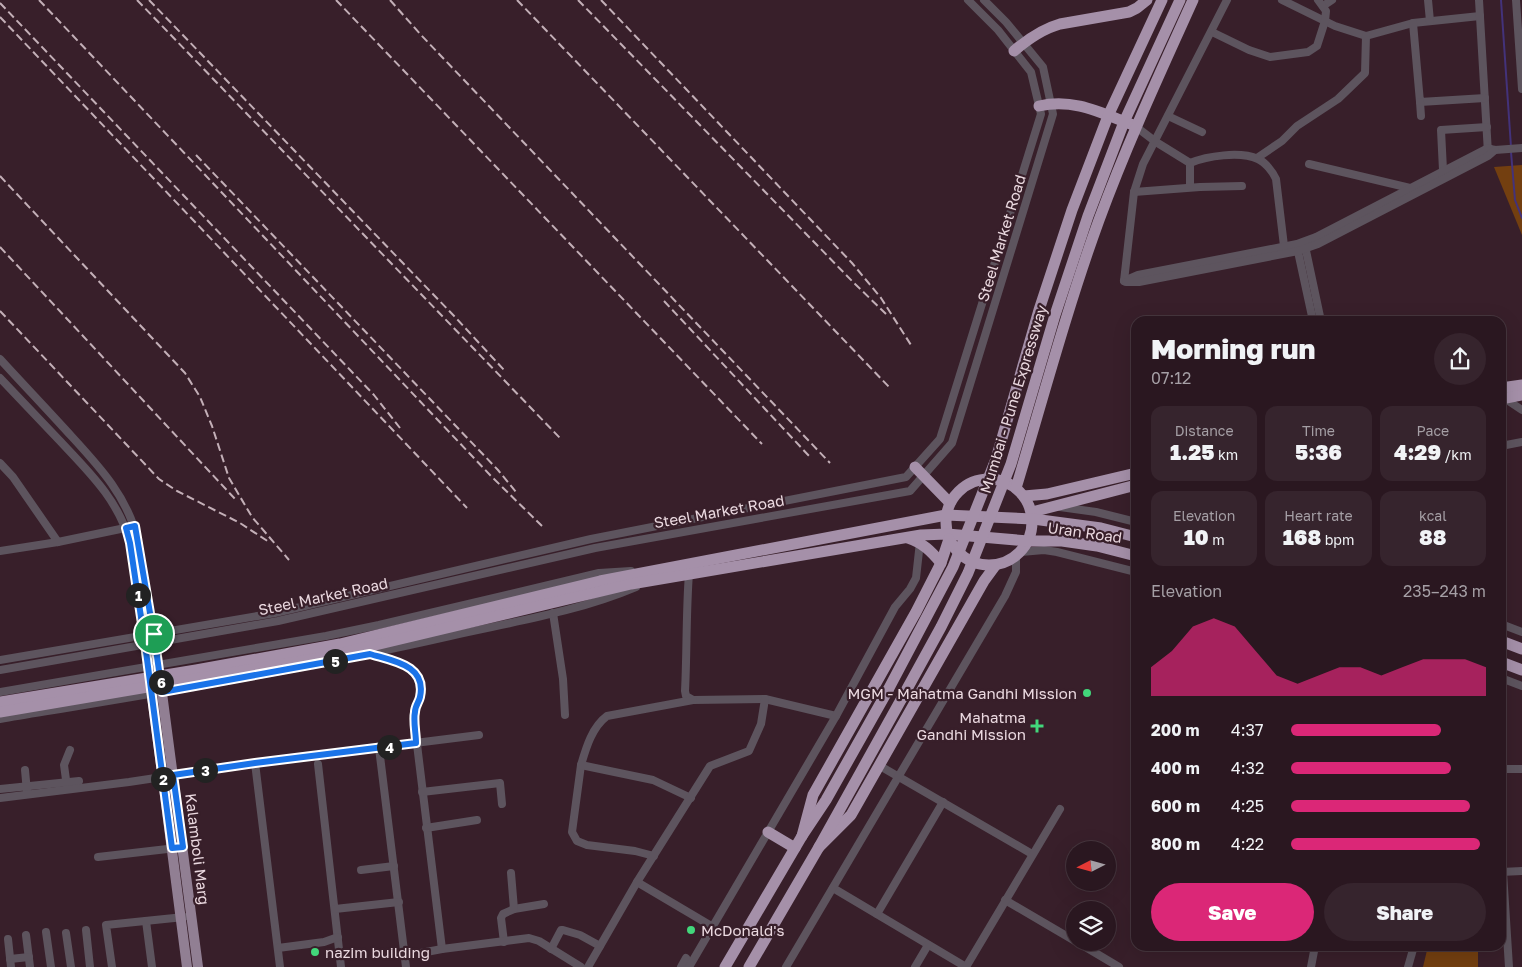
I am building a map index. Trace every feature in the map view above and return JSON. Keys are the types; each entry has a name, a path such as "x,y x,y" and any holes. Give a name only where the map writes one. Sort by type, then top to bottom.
{"highway":[{"path":"1019,47 1049,27 1129,12 1147,0"},
{"name":"Mumbai - Pune Expressway","path":"802,836 826,800 888,690 952,567 996,459 1039,310 1072,210 1108,116 1162,0"},
{"name":"Mumbai - Pune Expressway","path":"819,847 942,627 972,564 1011,464 1055,315 1088,216 1124,122 1180,0"},
{"path":"1020,492 1066,319 1099,220 1135,126 1193,0"},
{"path":"1039,106 1051,104 1077,105 1135,126"},
{"path":"1506,391 1522,385"},
{"path":"1506,393 1522,395"},
{"path":"915,467 950,504"},
{"path":"1020,492 1047,494 1131,474"},
{"path":"725,967 802,836 813,795 916,612 941,563 948,537 946,515 950,504 960,490 969,484 979,480 996,479 1006,482 1020,492 1032,515 1028,541 1018,555 995,566 984,566 968,560 959,554 948,537"},
{"path":"0,712 340,644 600,581 654,575 946,515 1032,515 1056,506 1131,486"},
{"name":"Uran Road","path":"1032,515 1131,536"},
{"name":"Uran Road","path":"654,575 689,573 908,538 948,537 1062,541 1097,546 1131,555"},
{"path":"908,538 920,542 941,563"},
{"path":"749,967 819,847 851,815 984,581 995,566"},
{"path":"1506,643 1522,649"},
{"path":"1506,664 1522,670"},
{"path":"0,702 155,680"},
{"path":"768,832 795,848"}],"main road":[{"name":"Kalamboli Marg","path":"155,680 168,775 183,847 198,967"},
{"name":"Kalamboli Marg","path":"168,775 172,848 187,967"}],"street":[{"name":"Steel Market Road","path":"0,670 278,621 595,548 910,491 952,443 1053,114 1043,67 998,30 968,0"},
{"name":"Steel Market Road","path":"0,660 275,613 591,539 906,477 940,438 1041,114 1031,72 1019,47 984,0"},
{"path":"1124,282 1134,192 1143,164 1156,142 1227,0"},
{"path":"1282,0 1335,26 1366,36 1413,23 1480,16"},
{"path":"1212,32 1270,57 1308,52 1316,46 1325,21 1326,11 1320,3 1332,0"},
{"path":"1428,0 1430,21"},
{"path":"1479,0 1486,127 1493,151"},
{"path":"1516,0 1522,89"},
{"path":"1413,23 1421,116"},
{"path":"1257,158 1282,141 1297,126 1338,98 1365,73 1366,36"},
{"path":"1420,102 1485,98"},
{"path":"1168,116 1202,132"},
{"path":"1135,126 1156,142 1190,163 1211,157 1244,156 1257,158 1274,173 1276,179 1284,246"},
{"path":"1443,170 1441,130 1486,127"},
{"path":"1124,282 1138,275 1284,246 1301,246 1443,170 1493,151 1518,148"},
{"path":"1124,282 1139,282 1301,246 1318,244 1493,151"},
{"path":"1190,163 1190,187"},
{"path":"1309,164 1422,190"},
{"path":"1134,192 1190,187 1242,186"},
{"path":"1301,246 1312,316"},
{"path":"1301,246 1320,316"},
{"path":"0,359 104,472 127,508 135,526 154,634 155,680"},
{"path":"0,378 93,476 108,496 126,528 130,543 145,644 155,680"},
{"path":"1506,396 1522,410"},
{"path":"1506,445 1522,442"},
{"path":"0,463 13,477 58,542"},
{"path":"1056,506 1096,512 1131,521"},
{"path":"0,552 135,526"},
{"path":"689,967 836,716 895,607 910,589 916,578 920,542"},
{"path":"786,967 1005,596 1016,572 1018,555 1038,550 1056,552 1131,571"},
{"path":"689,573 686,604 687,652 685,691 686,696 693,700"},
{"path":"0,692 155,680 370,654 599,601 654,575"},
{"path":"553,613 563,679 565,715"},
{"path":"1506,626 1522,632"},
{"path":"35,654 37,663"},
{"path":"370,654 394,661 416,672 419,679 420,698 414,714 416,743 442,949"},
{"path":"0,719 155,680"},
{"path":"1506,680 1522,686"},
{"path":"654,856 635,851 587,845 577,841 572,832 581,765 588,741 603,719 607,716 693,700 765,699 836,716"},
{"path":"591,966 600,946 637,882 710,766 749,751 761,724 765,699"},
{"path":"0,798 27,791 479,735"},
{"path":"379,748 406,967"},
{"path":"67,786 64,765 70,750"},
{"path":"255,763 280,967"},
{"path":"318,764 341,967"},
{"path":"581,765 653,780 691,798"},
{"path":"880,766 1032,854"},
{"path":"1506,769 1522,769"},
{"path":"25,770 27,791"},
{"path":"67,786 79,782"},
{"path":"422,792 500,783 502,804"},
{"path":"0,789 27,791"},
{"path":"877,914 943,802"},
{"path":"833,888 966,967 1060,809"},
{"path":"426,828 477,820"},
{"path":"98,857 183,847"},
{"path":"361,870 394,866"},
{"path":"1506,872 1522,871"},
{"path":"511,874 514,909"},
{"path":"637,882 713,927"},
{"path":"1005,900 1066,936"},
{"path":"335,909 399,902"},
{"path":"504,942 501,918 503,914 514,909 544,904"},
{"path":"112,967 106,925 191,916"},
{"path":"146,921 152,967"},
{"path":"86,930 90,967"},
{"path":"551,949 561,930 600,946"},
{"path":"46,932 51,967"},
{"path":"66,933 71,967"},
{"path":"26,935 30,967"},
{"path":"1506,935 1508,967"},
{"path":"278,948 324,942 338,937"},
{"path":"405,956 442,949 529,938 581,967"},
{"path":"8,939 10,963 29,957"},
{"path":"916,967 928,945"},
{"path":"1091,951 1119,967"},
{"path":"1310,967 1314,951"},
{"path":"1408,967 1413,951"},
{"path":"681,967 686,958"}],"shaded area":[{"path":"1522,165 1522,235 1494,167"},
{"path":"1427,951 1478,951 1478,967 1423,967"}],"waterway":[{"path":"1501,0 1511,147"},
{"path":"1511,152 1515,200 1522,218"}],"railway":[{"path":"39,0 491,476 542,526"},
{"path":"137,0 560,438"},
{"path":"149,0 504,370"},
{"path":"336,0 762,444"},
{"path":"390,0 421,35 830,463"},
{"path":"517,0 891,389"},
{"path":"578,0 886,314"},
{"path":"601,0 852,263 881,298 911,345"},
{"path":"0,3 374,395 400,428"},
{"path":"0,17 467,508"},
{"path":"196,155 498,470 516,492"},
{"path":"0,176 185,373 200,397 212,426 229,478 252,517 289,560"},
{"path":"0,247 236,500"},
{"path":"664,301 810,457"},
{"path":"0,311 159,479 177,491 240,523 269,542"}],"place":[{"name":"MGM - Mahatma Gandhi Mission","path":"1087,693"},
{"name":"Mahatma Gandhi Mission","path":"1037,726"},
{"name":"McDonald's","path":"691,930"},
{"name":"nazim building","path":"315,952"}],"route":[{"path":"135,526 154,634 162,692 370,654 394,661 416,672 419,679 420,698 414,714 416,743 173,775 183,847 172,848 145,644 130,543 126,528 135,526"}]}
